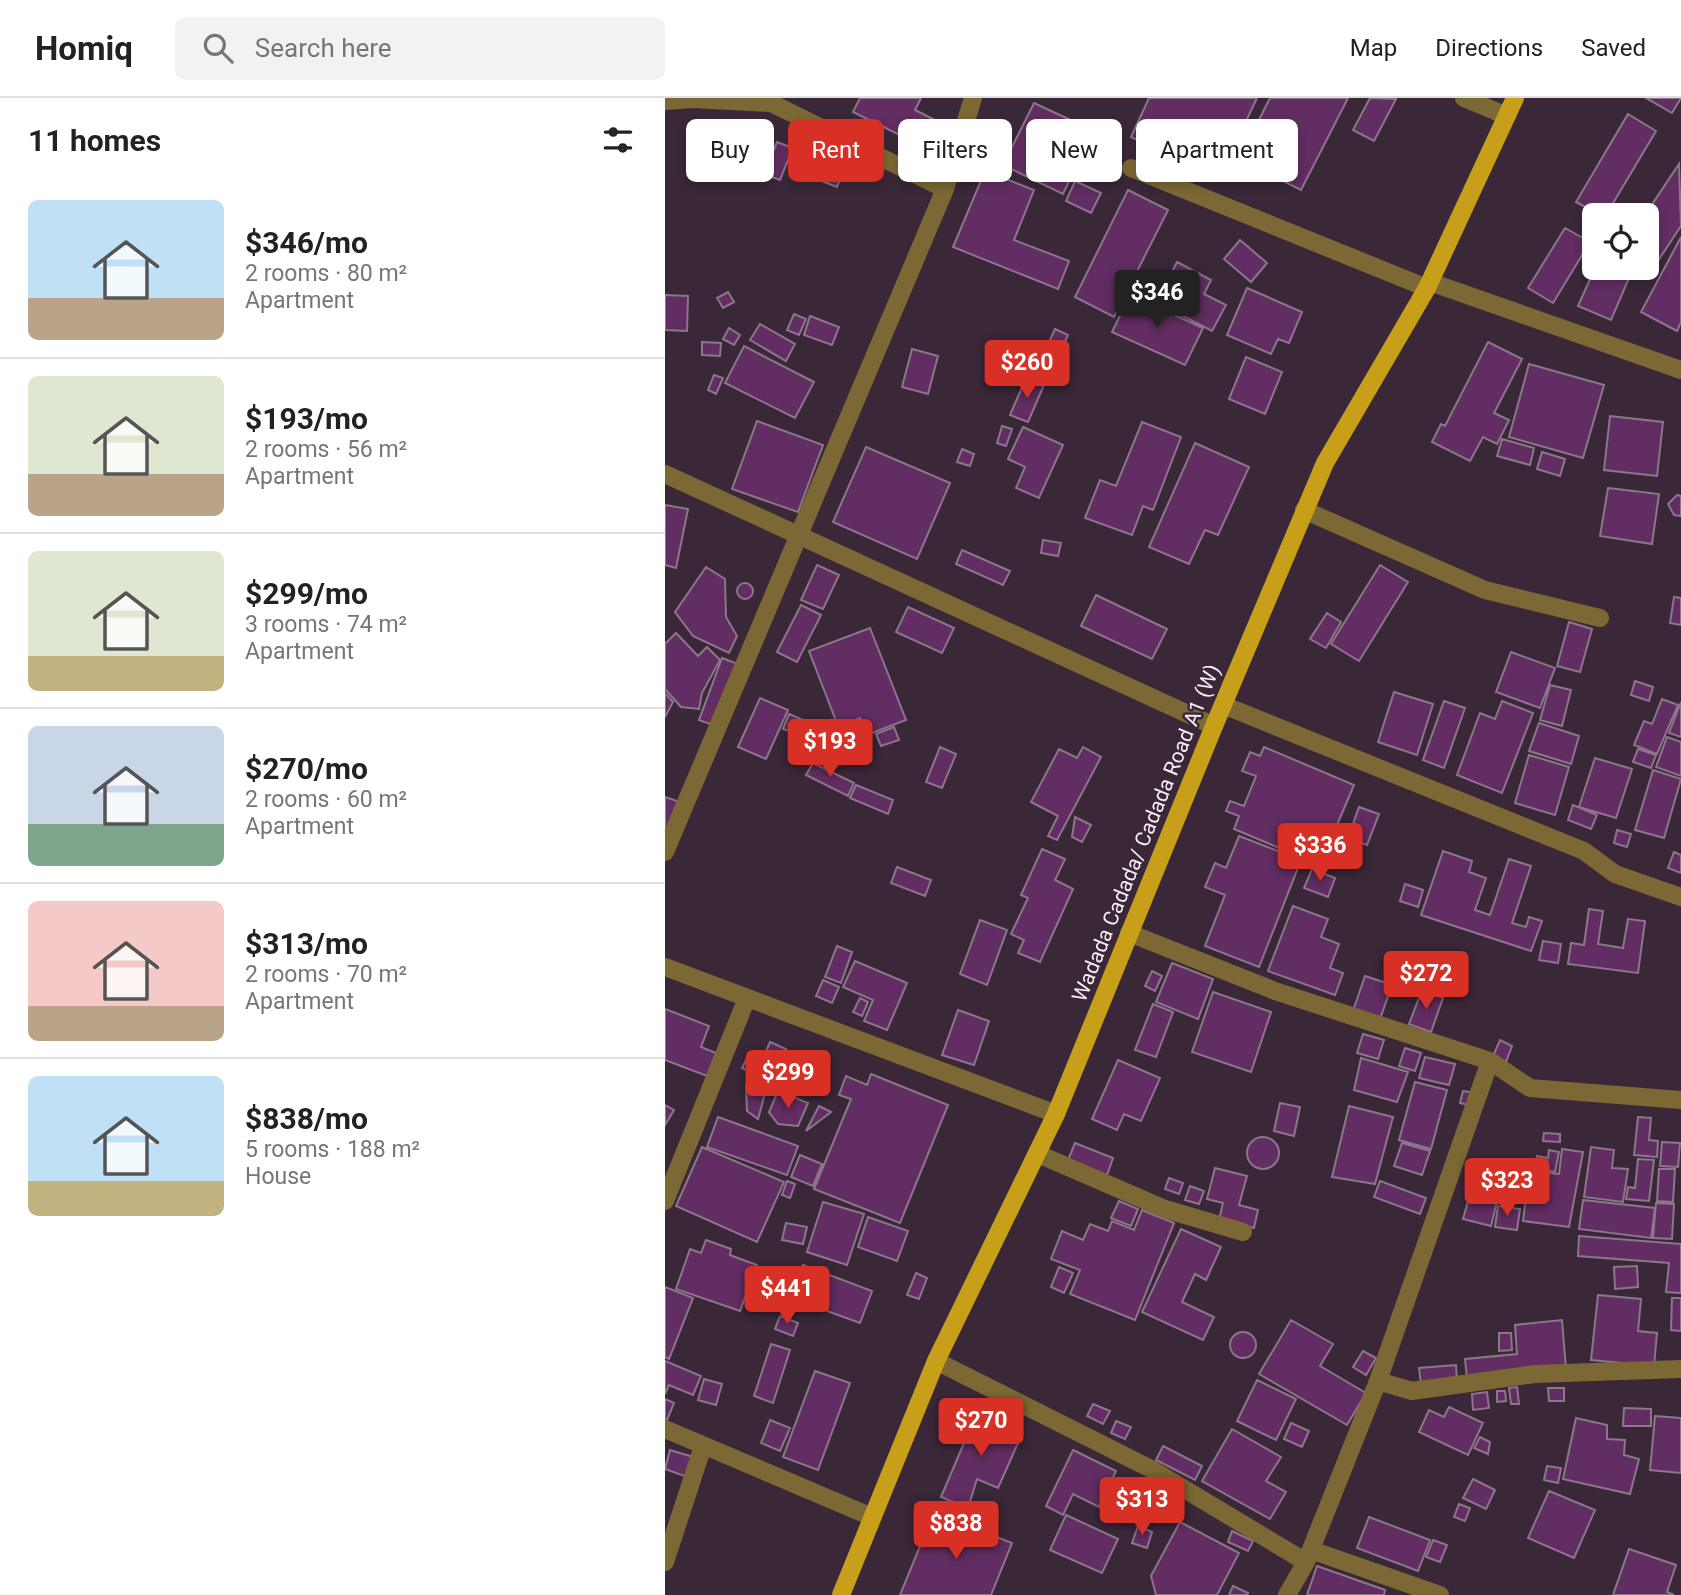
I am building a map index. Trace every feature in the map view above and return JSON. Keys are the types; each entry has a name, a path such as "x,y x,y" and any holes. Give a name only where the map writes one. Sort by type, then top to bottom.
{"main road":[{"name":"Wadada Cadada/ Cadada Road A1 (W)","path":"841,1595 936,1362 1056,1114 1213,726 1325,463 1428,285 1515,98"}],"street":[{"path":"665,852 945,188 973,98"},
{"path":"1464,98 1507,116"},
{"path":"665,101 693,99 771,103 945,188"},
{"path":"1131,168 1428,285 1681,370"},
{"path":"665,474 799,538 1213,726"},
{"path":"1304,510 1485,590 1600,618"},
{"path":"1223,705 1584,850 1615,874 1681,897"},
{"path":"1129,933 1275,991 1490,1061 1530,1088 1681,1100"},
{"path":"665,967 1056,1114"},
{"path":"665,1201 747,998"},
{"path":"1287,1595 1308,1556 1378,1381 1490,1061"},
{"path":"1038,1154 1165,1209 1243,1232"},
{"path":"936,1362 1151,1469 1308,1556 1440,1595"},
{"path":"1378,1381 1412,1391 1535,1374 1681,1369"},
{"path":"665,1429 872,1517"},
{"path":"665,1562 703,1446"}],"building":[{"path":"860,98 921,98 915,110 933,119 898,119 898,134 884,127 884,119 867,119 853,112"},
{"path":"1149,98 1257,98 1247,119 1139,119"},
{"path":"1270,98 1348,98 1301,190 1285,182 1298,182 1298,119 1259,119"},
{"path":"1370,98 1396,99 1374,141 1353,130"},
{"path":"1646,98 1681,98 1672,113"},
{"path":"1034,103 1069,119 1026,119"},
{"path":"1628,114 1656,131 1613,203 1582,203 1582,205 1576,202"},
{"path":"1026,119 1026,176 1012,169 1012,147"},
{"path":"1136,126 1136,139 1131,137"},
{"path":"777,142 788,146 788,160 780,180 774,178 774,149"},
{"path":"1679,164 1681,226 1659,259 1659,203 1653,203"},
{"path":"1012,181 1034,190 1014,240 1069,261 1058,289 953,247 980,182"},
{"path":"824,182 839,182 837,187"},
{"path":"1038,182 1069,182 1063,194"},
{"path":"1075,182 1101,193 1091,213 1066,201"},
{"path":"1128,190 1168,210 1114,317 1075,297"},
{"path":"1565,228 1582,238 1582,255 1553,303 1528,288"},
{"path":"1681,237 1681,322 1677,331 1641,312"},
{"path":"1240,240 1267,263 1251,282 1224,259"},
{"path":"1177,262 1211,280 1204,294 1226,305 1212,331 1156,302"},
{"path":"1590,280 1628,280 1611,320 1578,306"},
{"path":"1247,288 1302,312 1289,343 1278,339 1271,354 1227,335"},
{"path":"728,292 734,302 723,308 717,298"},
{"path":"665,295 688,296 687,331 665,330"},
{"path":"1130,295 1203,328 1185,365 1112,332"},
{"path":"794,314 806,319 799,335 787,330"},
{"path":"810,316 839,327 832,345 804,335"},
{"path":"760,324 795,344 786,361 750,340"},
{"path":"729,328 740,335 734,345 723,339"},
{"path":"1055,329 1068,335 1050,374 1037,368"},
{"path":"702,342 721,343 720,356 702,355"},
{"path":"1488,342 1522,359 1494,413 1509,420 1497,444 1483,437 1470,461 1432,442 1441,424 1445,426"},
{"path":"744,346 814,382 795,418 725,383"},
{"path":"912,349 938,356 928,394 902,387"},
{"path":"1246,357 1282,372 1265,414 1229,399"},
{"path":"1529,364 1604,385 1583,458 1509,437"},
{"path":"714,375 723,378 716,394 708,390"},
{"path":"1026,378 1044,385 1028,422 1010,415"},
{"path":"1610,416 1663,422 1657,476 1604,470"},
{"path":"757,421 823,445 798,512 732,489"},
{"path":"1142,422 1181,437 1153,510 1143,506 1132,535 1085,518 1100,480 1116,486"},
{"path":"1002,426 1012,429 1006,446 997,443"},
{"path":"1023,427 1063,445 1039,498 1016,488 1025,467 1008,459"},
{"path":"1502,439 1534,448 1530,465 1497,456"},
{"path":"1195,443 1249,467 1218,535 1205,530 1189,564 1149,547"},
{"path":"866,447 950,483 917,559 833,522"},
{"path":"962,449 974,454 970,466 957,462"},
{"path":"1542,452 1565,459 1560,476 1537,469"},
{"path":"1608,488 1659,494 1652,544 1600,536"},
{"path":"1677,495 1681,496 1681,516 1674,515 1668,504"},
{"path":"665,505 688,509 676,568 665,565"},
{"path":"1043,540 1061,543 1058,556 1041,553"},
{"path":"962,550 1010,571 1003,585 956,564"},
{"path":"817,565 839,575 823,609 801,600"},
{"path":"1380,565 1408,582 1359,661 1331,644"},
{"path":"706,567 725,579 726,617 737,636 729,653 693,636 675,612"},
{"path":"742,583 748,583 753,591 751,597 742,599 737,594 737,588"},
{"path":"1096,595 1167,629 1152,659 1081,626"},
{"path":"1674,597 1681,598 1681,625 1670,623"},
{"path":"801,605 821,615 797,662 777,652"},
{"path":"908,607 954,628 942,653 896,632"},
{"path":"1327,613 1341,622 1326,648 1310,639"},
{"path":"1569,622 1592,629 1580,672 1557,666"},
{"path":"870,628 906,720 867,735 860,718 838,726 809,651"},
{"path":"676,633 698,656 707,647 720,660 702,693 699,709 681,707 665,689 665,644"},
{"path":"1511,652 1555,668 1540,708 1496,692"},
{"path":"722,658 738,664 715,726 699,720"},
{"path":"1635,681 1653,687 1649,701 1631,695"},
{"path":"1550,685 1571,690 1562,726 1540,720"},
{"path":"1394,692 1433,704 1417,755 1378,742"},
{"path":"665,693 673,702 665,717"},
{"path":"760,698 788,710 766,759 738,747"},
{"path":"1662,699 1678,705 1657,754 1634,745 1644,721 1652,724"},
{"path":"1444,701 1465,708 1444,768 1423,760"},
{"path":"1502,701 1533,713 1502,793 1457,775 1480,713 1495,719"},
{"path":"1681,702 1681,737 1669,733"},
{"path":"789,714 801,719 795,733 783,729"},
{"path":"1539,723 1579,736 1571,764 1529,751"},
{"path":"894,727 899,740 881,746 876,734"},
{"path":"1667,737 1681,742 1681,776 1656,767"},
{"path":"940,747 956,754 942,788 926,782"},
{"path":"1083,747 1101,757 1057,840 1048,836 1058,816 1031,802 1059,749 1077,758"},
{"path":"1264,747 1354,785 1320,865 1234,829 1239,816 1226,811 1230,801 1244,806 1256,776 1242,771 1250,752 1260,756"},
{"path":"1638,749 1656,755 1651,768 1633,762"},
{"path":"1529,755 1569,767 1555,815 1515,803"},
{"path":"1595,758 1632,769 1616,818 1579,807"},
{"path":"813,763 854,783 848,796 806,775"},
{"path":"1653,770 1681,779 1664,838 1635,830"},
{"path":"856,785 893,800 888,814 850,798"},
{"path":"665,797 680,802 665,837"},
{"path":"1573,805 1597,815 1591,829 1568,820"},
{"path":"1359,807 1379,814 1367,845 1348,838"},
{"path":"1075,817 1091,825 1082,842 1072,837"},
{"path":"1617,830 1631,834 1627,847 1614,843"},
{"path":"1239,836 1301,860 1259,967 1205,946 1225,895 1205,887 1215,863 1226,868"},
{"path":"1042,849 1065,859 1055,880 1073,889 1040,962 1018,953 1024,940 1011,934 1028,898 1021,895"},
{"path":"1443,851 1472,861 1469,872 1486,878 1475,910 1490,915 1509,859 1531,866 1512,923 1526,927 1529,917 1542,921 1531,951 1421,915"},
{"path":"1674,852 1681,855 1681,873 1668,868"},
{"path":"897,867 931,880 925,896 891,883"},
{"path":"1312,869 1335,878 1328,897 1304,888"},
{"path":"1405,884 1423,890 1418,907 1400,901"},
{"path":"1293,906 1328,919 1321,937 1339,944 1330,968 1343,973 1335,995 1268,971"},
{"path":"1589,909 1603,911 1598,944 1623,948 1628,919 1645,921 1638,973 1568,964 1571,943 1584,945"},
{"path":"980,920 1007,930 987,985 960,974"},
{"path":"1543,941 1561,944 1558,963 1539,960"},
{"path":"837,946 852,952 841,983 825,977"},
{"path":"855,961 907,983 887,1030 864,1021 873,1000 843,987"},
{"path":"1172,963 1213,979 1198,1019 1156,1002"},
{"path":"1152,971 1162,976 1155,991 1145,986"},
{"path":"1365,976 1392,985 1380,1019 1353,1011"},
{"path":"823,980 839,987 832,1003 816,996"},
{"path":"1422,990 1443,998 1431,1032 1409,1024"},
{"path":"1213,992 1271,1012 1251,1072 1192,1052"},
{"path":"860,998 868,1002 862,1016 853,1012"},
{"path":"1153,1004 1173,1012 1156,1057 1135,1050"},
{"path":"665,1009 709,1026 701,1047 716,1053 707,1076 665,1060"},
{"path":"958,1010 989,1021 974,1065 942,1055"},
{"path":"1363,1034 1384,1040 1378,1059 1357,1053"},
{"path":"1500,1040 1512,1046 1506,1062 1493,1056"},
{"path":"770,1042 786,1049 780,1062 764,1056"},
{"path":"1405,1048 1421,1053 1415,1071 1399,1066"},
{"path":"789,1054 806,1059 802,1070 785,1065"},
{"path":"748,1056 760,1062 754,1074 742,1068"},
{"path":"1425,1057 1455,1064 1449,1085 1419,1078"},
{"path":"1361,1058 1408,1072 1397,1102 1354,1090"},
{"path":"1118,1060 1160,1078 1141,1121 1124,1114 1117,1130 1092,1119"},
{"path":"871,1074 948,1105 900,1223 814,1189 851,1099 839,1095 846,1076 867,1085"},
{"path":"1415,1082 1447,1090 1431,1149 1399,1140"},
{"path":"746,1084 766,1090 758,1119 747,1111"},
{"path":"778,1091 808,1103 798,1126 778,1124 769,1112"},
{"path":"1463,1091 1475,1093 1472,1106 1460,1103"},
{"path":"1280,1103 1300,1107 1294,1136 1274,1131"},
{"path":"665,1105 674,1110 665,1125"},
{"path":"819,1106 831,1112 806,1131"},
{"path":"1349,1106 1393,1117 1375,1184 1332,1177"},
{"path":"718,1117 798,1146 787,1175 707,1147"},
{"path":"1638,1117 1651,1118 1649,1140 1658,1141 1657,1157 1634,1155"},
{"path":"1544,1133 1560,1134 1560,1142 1543,1141"},
{"path":"1263,1137 1274,1142 1279,1153 1274,1164 1263,1169 1252,1164 1247,1153 1252,1142"},
{"path":"1662,1142 1680,1143 1678,1167 1660,1166"},
{"path":"1075,1143 1113,1158 1107,1175 1068,1160"},
{"path":"1402,1143 1430,1151 1422,1175 1394,1166"},
{"path":"702,1147 784,1182 757,1242 676,1206"},
{"path":"1591,1147 1614,1150 1612,1168 1628,1169 1623,1202 1584,1197"},
{"path":"1562,1149 1583,1152 1569,1227 1523,1221 1529,1172 1559,1174"},
{"path":"1549,1150 1559,1152 1555,1172 1534,1168 1537,1156 1548,1158"},
{"path":"800,1155 822,1164 813,1186 791,1177"},
{"path":"1638,1159 1654,1160 1649,1201 1626,1199 1628,1187 1635,1188"},
{"path":"1215,1168 1247,1176 1239,1205 1258,1210 1254,1228 1219,1220 1223,1203 1207,1199"},
{"path":"1659,1169 1675,1169 1673,1202 1657,1201"},
{"path":"1169,1178 1183,1183 1179,1194 1165,1189"},
{"path":"787,1181 795,1184 790,1198 782,1195"},
{"path":"1380,1181 1426,1198 1420,1214 1374,1197"},
{"path":"1190,1186 1204,1191 1199,1204 1185,1200"},
{"path":"1470,1194 1497,1201 1491,1226 1463,1219"},
{"path":"1583,1200 1655,1208 1651,1238 1579,1229"},
{"path":"1119,1201 1138,1209 1131,1226 1111,1218"},
{"path":"823,1202 864,1214 847,1265 807,1252"},
{"path":"1656,1203 1674,1204 1672,1239 1653,1238"},
{"path":"1498,1206 1520,1209 1517,1230 1495,1227"},
{"path":"1142,1210 1174,1223 1135,1320 1070,1294 1080,1270 1051,1259 1062,1231 1083,1240 1090,1224 1108,1231 1112,1221 1134,1230"},
{"path":"868,1217 908,1231 897,1261 858,1247"},
{"path":"786,1223 807,1227 803,1244 782,1240"},
{"path":"1181,1229 1221,1247 1206,1280 1195,1274 1182,1302 1214,1317 1203,1340 1142,1312"},
{"path":"1579,1236 1681,1244 1681,1293 1666,1292 1669,1263 1578,1256"},
{"path":"706,1240 731,1249 730,1255 757,1265 740,1311 676,1289 690,1249 701,1253"},
{"path":"803,1265 872,1291 860,1323 791,1298"},
{"path":"1637,1266 1638,1287 1615,1289 1614,1267"},
{"path":"1059,1267 1073,1273 1064,1293 1051,1287"},
{"path":"916,1273 927,1278 919,1299 907,1295"},
{"path":"665,1287 693,1298 669,1359 665,1357"},
{"path":"1598,1295 1641,1299 1638,1331 1657,1333 1654,1366 1591,1360"},
{"path":"1672,1298 1681,1298 1681,1331 1671,1330"},
{"path":"780,1316 798,1323 793,1336 775,1329"},
{"path":"1291,1320 1333,1344 1320,1366 1366,1393 1347,1425 1259,1374"},
{"path":"1562,1320 1566,1369 1467,1378 1465,1359 1517,1354 1515,1325"},
{"path":"1243,1332 1252,1336 1256,1345 1252,1354 1243,1358 1234,1354 1230,1345 1234,1336"},
{"path":"1499,1333 1511,1333 1512,1350 1499,1351"},
{"path":"771,1344 790,1350 773,1403 754,1396"},
{"path":"1363,1351 1376,1358 1366,1375 1353,1367"},
{"path":"665,1361 701,1376 693,1395 669,1385 665,1394"},
{"path":"1456,1365 1457,1382 1421,1384 1419,1368"},
{"path":"815,1371 850,1383 818,1470 783,1457"},
{"path":"704,1379 722,1384 716,1405 698,1400"},
{"path":"1257,1380 1296,1399 1276,1440 1237,1421"},
{"path":"1517,1387 1519,1404 1511,1404 1509,1388"},
{"path":"1548,1388 1564,1388 1564,1401 1549,1401"},
{"path":"1497,1391 1505,1391 1506,1401 1497,1402"},
{"path":"1487,1392 1489,1408 1473,1410 1472,1394"},
{"path":"665,1399 674,1403 667,1420 665,1419"},
{"path":"1093,1404 1110,1411 1103,1424 1087,1416"},
{"path":"1449,1407 1483,1423 1468,1455 1419,1432 1429,1410 1444,1417"},
{"path":"1624,1408 1651,1409 1651,1426 1623,1426"},
{"path":"978,1410 1022,1434 998,1488 977,1479 968,1508 941,1497"},
{"path":"1655,1416 1681,1418 1681,1473 1650,1470"},
{"path":"1576,1418 1607,1425 1607,1439 1625,1440 1624,1455 1639,1459 1630,1494 1563,1479"},
{"path":"770,1420 790,1428 780,1451 761,1443"},
{"path":"1116,1421 1131,1427 1125,1439 1111,1433"},
{"path":"1291,1423 1309,1431 1302,1447 1284,1439"},
{"path":"1232,1429 1281,1457 1266,1481 1286,1492 1270,1519 1202,1481"},
{"path":"1480,1437 1490,1442 1488,1454 1474,1448"},
{"path":"1163,1446 1202,1466 1195,1480 1156,1460"},
{"path":"670,1450 693,1457 687,1477 665,1469"},
{"path":"1073,1450 1116,1471 1099,1507 1073,1494 1063,1515 1046,1506"},
{"path":"1547,1466 1561,1468 1558,1483 1544,1480"},
{"path":"1473,1479 1495,1490 1486,1509 1463,1498"},
{"path":"1549,1491 1595,1510 1574,1558 1528,1538"},
{"path":"1459,1504 1470,1508 1465,1521 1454,1517"},
{"path":"934,1512 1012,1543 991,1595 900,1595"},
{"path":"1066,1515 1118,1539 1102,1573 1050,1550"},
{"path":"1369,1517 1430,1540 1418,1571 1357,1548"},
{"path":"1180,1522 1239,1553 1217,1595 1156,1595 1151,1576"},
{"path":"1138,1526 1152,1532 1147,1548 1132,1543"},
{"path":"1232,1531 1253,1541 1248,1551 1228,1542"},
{"path":"1433,1540 1447,1545 1440,1562 1426,1557"},
{"path":"1629,1549 1676,1565 1667,1592 1674,1595 1613,1595"},
{"path":"1317,1566 1385,1590 1384,1595 1307,1595"},
{"path":"1233,1586 1248,1593 1247,1595 1229,1595"}]}
